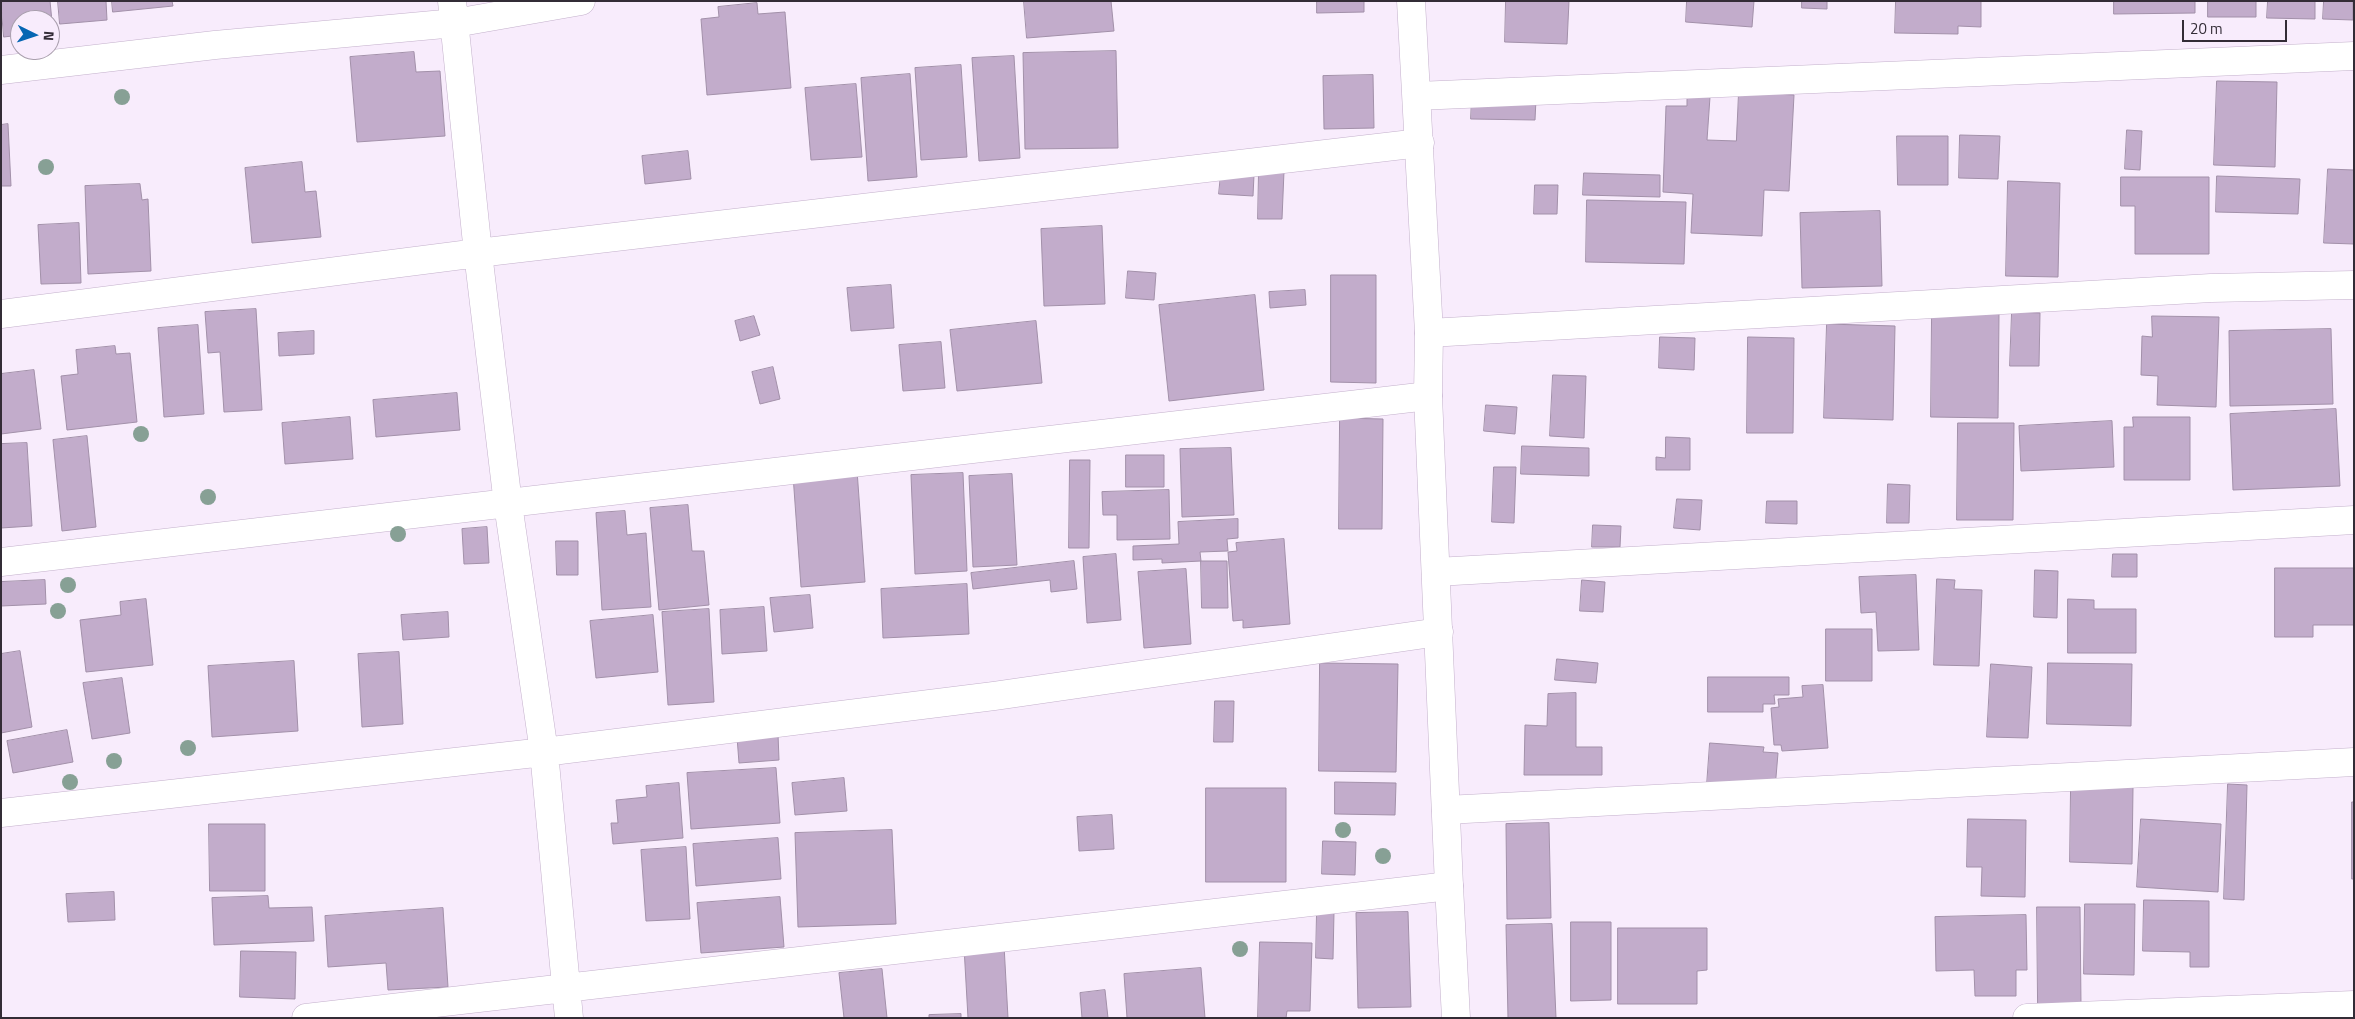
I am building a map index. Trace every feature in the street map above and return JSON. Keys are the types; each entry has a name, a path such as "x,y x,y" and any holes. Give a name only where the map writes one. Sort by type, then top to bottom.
{"main road":[{"path":"1,70 215,46 454,12 581,1"},
{"path":"1411,1 1429,333 1428,396 1448,886 1456,1018"},
{"path":"454,12 478,253 508,504 544,752 569,1018"},
{"path":"1417,96 2354,56"},
{"path":"1,314 478,253 1420,142"},
{"path":"1429,333 2201,289 2354,284"},
{"path":"1,562 1428,396"},
{"path":"1436,572 2354,520"},
{"path":"1,813 544,752 994,696 1439,632"},
{"path":"1446,810 2354,762"},
{"path":"306,1018 1448,886"},
{"path":"2027,1018 2354,1005"}],"building":[{"path":"1,1 50,1 51,10 10,10 10,36 4,37"},
{"path":"58,1 106,1 107,20 60,24"},
{"path":"112,1 172,1 173,6 113,12"},
{"path":"1024,1 1111,1 1114,31 1027,38"},
{"path":"1317,1 1364,1 1364,12 1317,13"},
{"path":"1506,1 1569,1 1567,44 1505,42"},
{"path":"1687,1 1754,1 1752,27 1686,22"},
{"path":"1802,1 1827,1 1827,9 1802,8"},
{"path":"1896,1 1981,1 1981,27 1958,26 1958,34 1895,33"},
{"path":"2114,1 2195,1 2195,13 2114,14"},
{"path":"2208,1 2256,1 2256,17 2208,17"},
{"path":"2268,1 2315,1 2315,19 2267,18"},
{"path":"2324,1 2353,1 2353,20 2323,19"},
{"path":"757,3 758,14 785,12 791,88 707,95 701,19 719,17 718,7"},
{"path":"1116,51 1118,148 1025,149 1023,53"},
{"path":"414,52 416,72 440,71 445,136 357,142 350,57"},
{"path":"1014,56 1020,158 979,161 972,58"},
{"path":"961,65 967,157 921,160 915,68"},
{"path":"910,74 917,177 868,181 861,78"},
{"path":"1373,75 1374,128 1324,129 1323,76"},
{"path":"2217,81 2277,82 2275,167 2214,165"},
{"path":"856,84 862,157 811,160 805,88"},
{"path":"1739,92 1794,95 1789,191 1764,190 1762,236 1691,233 1693,194 1663,192 1666,106 1687,106 1687,96 1710,97 1707,140 1736,141"},
{"path":"1472,97 1536,99 1535,120 1471,119"},
{"path":"8,124 11,186 1,186 1,125"},
{"path":"2127,130 2142,131 2140,170 2125,169"},
{"path":"1960,135 2000,136 1998,179 1959,178"},
{"path":"1897,136 1948,136 1948,185 1898,185"},
{"path":"688,151 691,179 645,184 642,156"},
{"path":"302,162 305,192 316,191 321,237 252,243 245,168"},
{"path":"2328,169 2354,170 2354,244 2324,243"},
{"path":"1259,170 1284,171 1282,219 1258,219"},
{"path":"1584,173 1660,175 1660,197 1583,195"},
{"path":"1221,174 1254,175 1253,196 1219,194"},
{"path":"2217,176 2300,179 2298,214 2216,212"},
{"path":"2121,177 2209,177 2209,254 2135,254 2135,206 2121,206"},
{"path":"2008,181 2060,183 2058,277 2006,276"},
{"path":"140,184 142,200 148,199 151,271 88,274 85,186"},
{"path":"1535,185 1558,185 1557,214 1534,214"},
{"path":"1587,200 1686,202 1684,264 1586,262"},
{"path":"1880,211 1882,286 1802,288 1800,213"},
{"path":"79,223 81,283 41,284 38,225"},
{"path":"1102,226 1105,304 1044,306 1041,229"},
{"path":"1128,271 1156,273 1154,300 1126,298"},
{"path":"1331,275 1376,275 1376,383 1331,382"},
{"path":"891,285 894,328 851,331 847,288"},
{"path":"1305,290 1306,305 1270,308 1269,292"},
{"path":"1255,295 1264,390 1169,401 1159,305"},
{"path":"256,309 262,410 224,412 220,352 208,353 205,312"},
{"path":"2012,312 2040,313 2039,366 2010,366"},
{"path":"1932,314 1999,314 1998,418 1931,417"},
{"path":"754,316 760,335 740,341 735,321"},
{"path":"2152,316 2219,317 2216,407 2157,405 2158,376 2141,375 2142,336 2152,337"},
{"path":"1036,321 1042,383 957,391 950,330"},
{"path":"1827,324 1895,326 1893,420 1824,418"},
{"path":"198,325 204,414 164,417 158,328"},
{"path":"2331,329 2333,404 2230,406 2229,331"},
{"path":"314,331 314,354 279,356 278,333"},
{"path":"1660,337 1695,338 1694,370 1659,368"},
{"path":"1748,337 1794,338 1793,433 1747,433"},
{"path":"941,342 945,388 903,391 899,345"},
{"path":"115,346 116,354 130,353 137,422 67,430 61,376 78,374 76,350"},
{"path":"773,367 780,399 760,404 752,372"},
{"path":"34,370 41,429 1,434 1,374"},
{"path":"1553,375 1586,376 1584,438 1550,436"},
{"path":"457,393 460,430 376,437 373,400"},
{"path":"1486,405 1517,407 1515,434 1484,431"},
{"path":"2336,409 2340,486 2233,490 2230,414"},
{"path":"350,417 353,459 285,464 282,423"},
{"path":"2133,417 2190,417 2190,480 2124,480 2124,427 2133,427"},
{"path":"1340,418 1383,419 1382,529 1339,529"},
{"path":"2112,421 2114,467 2021,471 2019,426"},
{"path":"1958,423 2014,423 2013,520 1957,520"},
{"path":"87,436 96,527 62,531 53,440"},
{"path":"1666,437 1690,438 1690,470 1656,470 1656,457 1665,458"},
{"path":"27,443 32,526 1,528 1,444"},
{"path":"1522,446 1589,448 1589,476 1521,474"},
{"path":"1231,448 1234,515 1182,517 1180,449"},
{"path":"1126,455 1164,455 1164,487 1126,487"},
{"path":"1070,460 1090,460 1089,548 1069,548"},
{"path":"1494,467 1516,467 1514,523 1492,522"},
{"path":"857,470 865,582 801,587 793,475"},
{"path":"963,473 967,571 915,574 911,475"},
{"path":"1012,474 1017,565 973,567 969,476"},
{"path":"1888,484 1910,485 1909,523 1887,523"},
{"path":"1169,490 1170,539 1117,540 1117,515 1103,515 1102,492"},
{"path":"1677,499 1702,500 1700,530 1674,528"},
{"path":"1767,501 1797,501 1797,524 1766,523"},
{"path":"688,505 692,551 704,551 709,605 659,610 650,508"},
{"path":"625,511 627,535 646,533 651,607 602,610 596,513"},
{"path":"1238,519 1238,538 1227,539 1228,551 1200,552 1201,561 1162,563 1162,559 1133,560 1133,546 1179,544 1178,522"},
{"path":"1593,525 1621,526 1620,547 1592,547"},
{"path":"487,527 489,563 464,564 462,529"},
{"path":"1284,539 1290,624 1243,628 1243,620 1233,621 1228,552 1237,551 1236,543"},
{"path":"556,541 578,541 578,575 557,575"},
{"path":"1116,554 1121,620 1087,623 1083,557"},
{"path":"2113,554 2137,554 2137,577 2112,577"},
{"path":"1074,561 1077,589 1051,592 1050,580 973,589 971,573"},
{"path":"1201,561 1227,561 1228,608 1202,608"},
{"path":"2275,568 2354,568 2354,625 2313,625 2313,637 2275,637"},
{"path":"1186,569 1191,644 1144,648 1138,572"},
{"path":"2035,570 2058,571 2057,618 2034,617"},
{"path":"1916,575 1919,650 1878,651 1876,612 1861,613 1859,577"},
{"path":"1937,579 1955,580 1954,589 1982,590 1979,666 1934,665"},
{"path":"45,580 46,604 1,606 1,582"},
{"path":"1582,580 1605,582 1603,612 1580,611"},
{"path":"967,584 969,634 883,638 881,589"},
{"path":"810,595 813,628 774,632 770,598"},
{"path":"146,599 153,665 86,672 80,620 121,615 120,602"},
{"path":"2068,599 2094,600 2094,609 2136,609 2136,653 2068,653"},
{"path":"764,607 767,651 722,654 720,610"},
{"path":"709,609 714,702 668,705 662,612"},
{"path":"448,612 449,637 403,640 401,615"},
{"path":"653,615 658,672 596,678 590,621"},
{"path":"1826,629 1872,629 1872,681 1826,681"},
{"path":"20,651 32,727 1,733 1,654"},
{"path":"399,652 403,724 362,727 358,654"},
{"path":"1557,659 1598,663 1596,683 1555,680"},
{"path":"294,661 298,731 212,737 208,666"},
{"path":"1320,663 1398,664 1396,772 1319,771"},
{"path":"2048,663 2132,664 2131,726 2047,724"},
{"path":"1991,664 2032,667 2028,738 1987,737"},
{"path":"1708,677 1789,677 1789,695 1774,695 1775,704 1763,704 1763,712 1708,712"},
{"path":"122,678 130,733 92,739 83,683"},
{"path":"1823,685 1828,748 1782,751 1781,745 1774,745 1771,708 1779,707 1778,699 1803,697 1802,686"},
{"path":"1576,693 1576,747 1602,747 1602,775 1524,775 1525,725 1547,726 1548,694"},
{"path":"1215,701 1234,701 1233,742 1214,742"},
{"path":"67,730 73,762 13,773 7,741"},
{"path":"778,734 779,760 739,763 737,737"},
{"path":"1710,743 1764,747 1763,752 1778,753 1775,789 1707,785"},
{"path":"776,768 780,823 691,829 687,773"},
{"path":"844,778 847,811 795,815 792,783"},
{"path":"1335,782 1396,783 1395,815 1335,814"},
{"path":"679,783 683,838 613,844 611,823 618,823 616,800 647,797 646,786"},
{"path":"2228,784 2247,785 2244,900 2224,899"},
{"path":"2071,786 2133,787 2132,864 2070,862"},
{"path":"1206,788 1286,788 1286,882 1206,882"},
{"path":"2352,802 2354,802 2354,879 2352,879"},
{"path":"1112,815 1114,849 1079,851 1077,817"},
{"path":"1968,819 2026,820 2025,897 1981,896 1982,867 1967,867"},
{"path":"2141,819 2221,824 2218,892 2137,887"},
{"path":"1549,823 1551,918 1507,919 1506,824"},
{"path":"209,824 265,824 265,891 210,891"},
{"path":"892,830 896,924 798,927 795,833"},
{"path":"778,838 781,879 696,886 693,844"},
{"path":"1323,841 1356,842 1355,875 1322,874"},
{"path":"686,847 690,919 646,921 641,850"},
{"path":"114,892 115,920 68,922 66,894"},
{"path":"268,896 269,908 312,907 314,941 214,945 212,898"},
{"path":"780,897 784,947 701,953 697,903"},
{"path":"2144,900 2209,901 2209,967 2190,967 2190,952 2143,951"},
{"path":"2085,904 2135,904 2134,975 2084,974"},
{"path":"2037,907 2080,907 2081,1005 2038,1005"},
{"path":"443,908 448,987 388,990 386,963 328,967 325,916"},
{"path":"1317,911 1334,912 1333,959 1316,958"},
{"path":"1408,912 1411,1007 1358,1008 1356,913"},
{"path":"2026,915 2027,970 2016,970 2016,996 1975,996 1974,970 1936,971 1935,917"},
{"path":"1571,922 1611,922 1611,1000 1571,1001"},
{"path":"1552,924 1556,1018 1508,1018 1506,925"},
{"path":"1618,928 1707,928 1707,970 1697,971 1697,1004 1618,1004"},
{"path":"1260,942 1312,943 1310,1011 1287,1011 1286,1018 1258,1018"},
{"path":"1004,945 1008,1018 968,1018 964,947"},
{"path":"241,951 296,952 295,999 240,997"},
{"path":"1201,968 1205,1018 1127,1018 1124,974"},
{"path":"882,969 887,1018 844,1018 839,973"},
{"path":"1105,990 1108,1018 1082,1018 1080,993"},
{"path":"961,1014 961,1018 929,1018 929,1015"}]}
